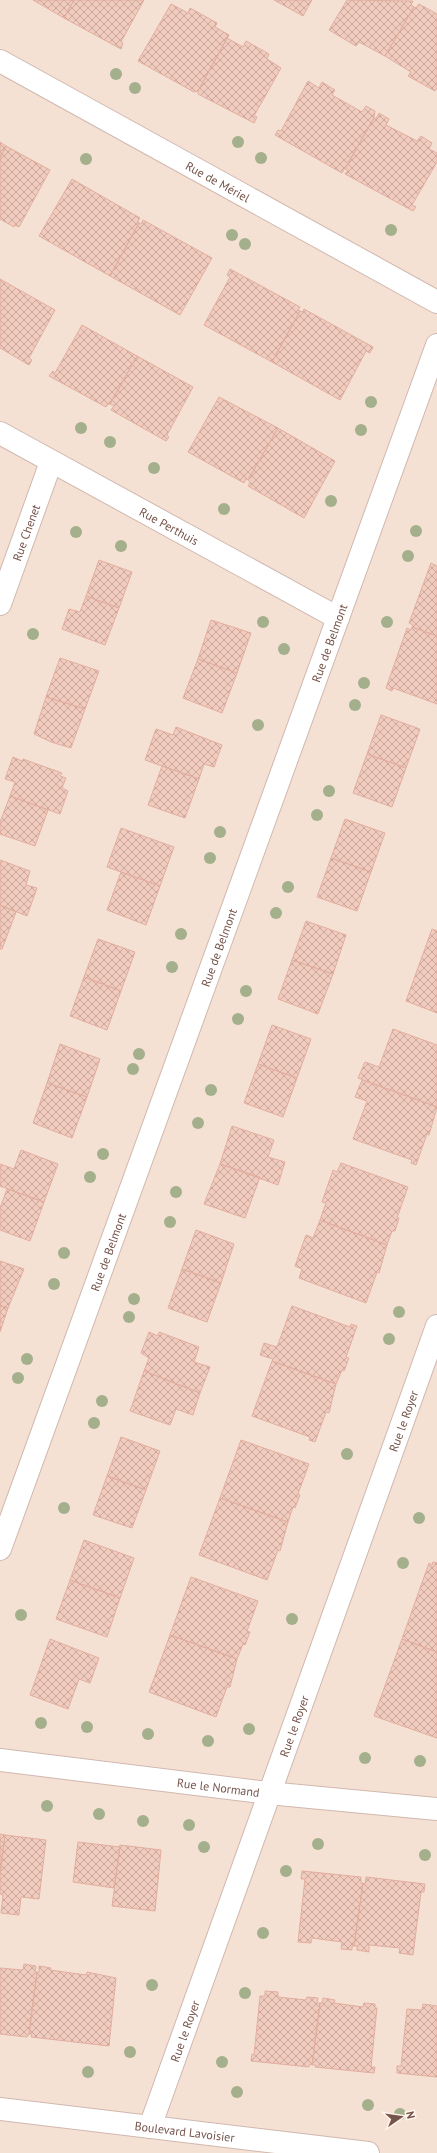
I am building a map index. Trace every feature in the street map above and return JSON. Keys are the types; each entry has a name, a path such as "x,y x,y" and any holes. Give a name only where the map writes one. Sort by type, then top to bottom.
{"street":[{"name":"Rue de Mériel","path":"0,61 437,302"},
{"name":"Rue de Belmont","path":"0,1549 437,345"},
{"name":"Rue Perthuis","path":"0,433 338,618"},
{"name":"Rue Chenet","path":"0,604 51,462"},
{"name":"Rue le Royer","path":"150,2127 268,1793 437,1326"},
{"name":"Rue le Normand","path":"0,1760 268,1793 437,1809"},
{"name":"Boulevard Lavoisier","path":"0,2109 355,2152"}],"shaded area":[{"path":"0,0 437,0 437,2153 0,2153"}],"building":[{"path":"33,0 74,0 64,18"},
{"path":"74,0 144,0 121,42 123,43 121,49 64,18"},
{"path":"274,0 312,0 303,16"},
{"path":"347,0 413,1 411,5 414,7 385,56 359,42 356,46 329,30"},
{"path":"171,4 188,13 190,8 217,23 215,27 229,35 198,91 194,92 138,61"},
{"path":"419,4 437,14 437,88 435,91 408,76 411,72 385,56 414,7 416,8"},
{"path":"227,38 243,47 246,41 269,54 267,59 281,68 254,116 257,117 254,123 198,94 198,91"},
{"path":"308,81 319,88 322,82 335,90 332,95 362,112 366,106 375,111 374,118 342,173 275,135 278,130 281,131"},
{"path":"379,113 389,119 386,125 417,141 421,136 432,143 429,149 437,153 437,162 412,205 416,207 413,211 345,174 348,170 345,169 374,118 376,119"},
{"path":"0,142 6,146 0,158"},
{"path":"6,146 50,170 19,227 15,225 14,227 0,219 0,158"},
{"path":"72,179 140,218 138,221 139,223 110,276 39,236"},
{"path":"143,220 212,258 180,315 110,276 139,223 141,224"},
{"path":"230,269 300,307 298,310 300,311 272,362 204,325 230,277 227,275"},
{"path":"0,279 55,310 29,358 32,360 29,365 0,348"},
{"path":"304,309 373,347 370,353 366,351 340,400 272,362 300,311 303,312"},
{"path":"82,325 137,356 110,404 106,407 49,376 53,371 55,373"},
{"path":"137,356 193,387 167,435 169,437 166,441 111,410 114,406 110,404"},
{"path":"219,397 278,428 248,480 246,479 244,483 188,452"},
{"path":"278,428 335,461 304,518 248,486 250,482 248,480"},
{"path":"99,560 132,572 119,608 86,596"},
{"path":"431,563 437,566 437,636 412,627 413,625 409,623"},
{"path":"86,596 119,608 105,645 62,629 69,609 80,612"},
{"path":"211,620 251,633 237,673 198,659"},
{"path":"412,627 437,636 437,704 393,688 392,691 386,688 407,628 411,630"},
{"path":"60,658 99,671 85,709 46,697"},
{"path":"198,659 237,673 222,713 183,698"},
{"path":"46,697 85,709 71,748 51,742 34,734"},
{"path":"381,715 420,729 406,768 367,754"},
{"path":"176,727 222,745 214,767 204,764 199,779 145,760 156,729 173,735"},
{"path":"367,754 406,768 392,807 353,793"},
{"path":"13,757 22,761 23,759 62,773 60,776 66,778 62,788 68,791 60,814 10,796 15,782 5,779"},
{"path":"162,766 199,779 185,818 148,805"},
{"path":"10,796 48,810 35,846 0,834 0,822"},
{"path":"345,819 385,833 371,872 331,858"},
{"path":"121,828 174,847 160,886 107,867"},
{"path":"331,858 371,872 357,911 317,897"},
{"path":"0,860 30,871 26,885 37,888 27,916 0,905"},
{"path":"121,872 160,886 146,925 107,910"},
{"path":"0,905 16,912 2,949 0,949"},
{"path":"306,921 346,935 333,974 292,960"},
{"path":"432,929 437,931 437,1013 406,1001"},
{"path":"98,939 135,952 121,991 84,977"},
{"path":"292,960 333,974 318,1014 278,999"},
{"path":"84,977 121,991 107,1030 70,1016"},
{"path":"272,1025 311,1039 297,1078 258,1064"},
{"path":"393,1029 437,1045 437,1107 358,1078 365,1062 379,1067"},
{"path":"60,1044 100,1059 87,1097 47,1083"},
{"path":"258,1064 297,1078 283,1117 244,1103"},
{"path":"362,1080 437,1107 429,1135 427,1134 416,1165 411,1163 412,1160 353,1139 367,1101 355,1097"},
{"path":"47,1083 87,1097 72,1138 33,1123"},
{"path":"232,1126 274,1140 268,1157 285,1162 278,1185 220,1164"},
{"path":"21,1150 58,1164 44,1202 0,1186 0,1164 14,1169"},
{"path":"341,1163 408,1187 397,1218 399,1218 395,1231 392,1231 387,1245 320,1220 326,1203 322,1202 333,1170 337,1172"},
{"path":"220,1164 260,1177 245,1218 204,1204"},
{"path":"7,1189 44,1202 30,1241 0,1230 0,1208"},
{"path":"320,1220 387,1245 379,1273 377,1272 366,1303 299,1278 302,1269 295,1266 306,1235 313,1238"},
{"path":"196,1230 234,1244 221,1283 182,1269"},
{"path":"0,1261 24,1269 8,1308 0,1306"},
{"path":"182,1269 221,1283 207,1322 168,1308"},
{"path":"0,1306 8,1308 0,1332"},
{"path":"292,1306 350,1327 351,1324 357,1326 346,1357 349,1358 344,1371 342,1370 336,1384 272,1361 273,1359 260,1355 264,1343 277,1347"},
{"path":"149,1332 158,1336 159,1332 199,1347 194,1362 210,1367 200,1393 144,1371 149,1358 141,1353"},
{"path":"272,1361 336,1384 329,1413 326,1412 315,1442 309,1440 310,1437 252,1416"},
{"path":"144,1371 200,1393 193,1415 176,1409 170,1425 130,1411"},
{"path":"121,1437 160,1451 146,1490 107,1476"},
{"path":"241,1440 309,1464 298,1494 300,1495 295,1508 293,1507 288,1522 220,1498"},
{"path":"107,1476 146,1490 132,1528 93,1515"},
{"path":"220,1498 288,1522 280,1551 278,1550 267,1580 199,1555"},
{"path":"84,1540 134,1558 120,1598 70,1580"},
{"path":"433,1562 437,1563 437,1652 402,1639 429,1563 432,1565"},
{"path":"191,1577 258,1601 247,1631 250,1632 237,1659 170,1635"},
{"path":"70,1580 120,1598 107,1637 56,1619"},
{"path":"170,1635 237,1659 230,1687 227,1687 216,1717 149,1692"},
{"path":"50,1639 99,1658 90,1683 79,1679 68,1709 30,1695"},
{"path":"402,1639 437,1652 437,1738 374,1716"},
{"path":"0,1834 5,1835 0,1875"},
{"path":"5,1835 46,1840 39,1899 21,1897 19,1915 1,1913 3,1895 0,1894 0,1875"},
{"path":"78,1842 120,1847 114,1888 73,1882"},
{"path":"120,1845 161,1850 155,1911 112,1906"},
{"path":"302,1871 361,1877 361,1883 363,1883 354,1946 352,1946 352,1950 341,1949 342,1942 312,1938 311,1943 298,1942 305,1879 301,1879"},
{"path":"366,1877 425,1884 424,1892 421,1892 413,1955 399,1953 400,1948 369,1945 369,1952 357,1950 357,1946 354,1946 363,1883 365,1884"},
{"path":"24,1964 36,1966 35,1972 37,1972 29,2034 27,2037 0,2034 0,1968 23,1970"},
{"path":"39,1966 51,1968 50,1970 86,1975 87,1972 116,1978 109,2046 31,2037 32,2034 29,2034"},
{"path":"265,1991 278,1992 278,1997 306,2000 307,1997 318,1998 317,2003 320,2003 312,2065 310,2064 309,2067 251,2061 252,2054 254,2055 260,1996 265,1996"},
{"path":"323,1998 335,2000 334,2003 363,2007 364,2003 375,2004 375,2008 377,2008 371,2067 375,2067 374,2073 315,2067 316,2065 312,2065 320,2003 322,2003"},
{"path":"423,2004 437,2006 437,2077 397,2073 397,2066 401,2066 407,2009 422,2010"}]}
